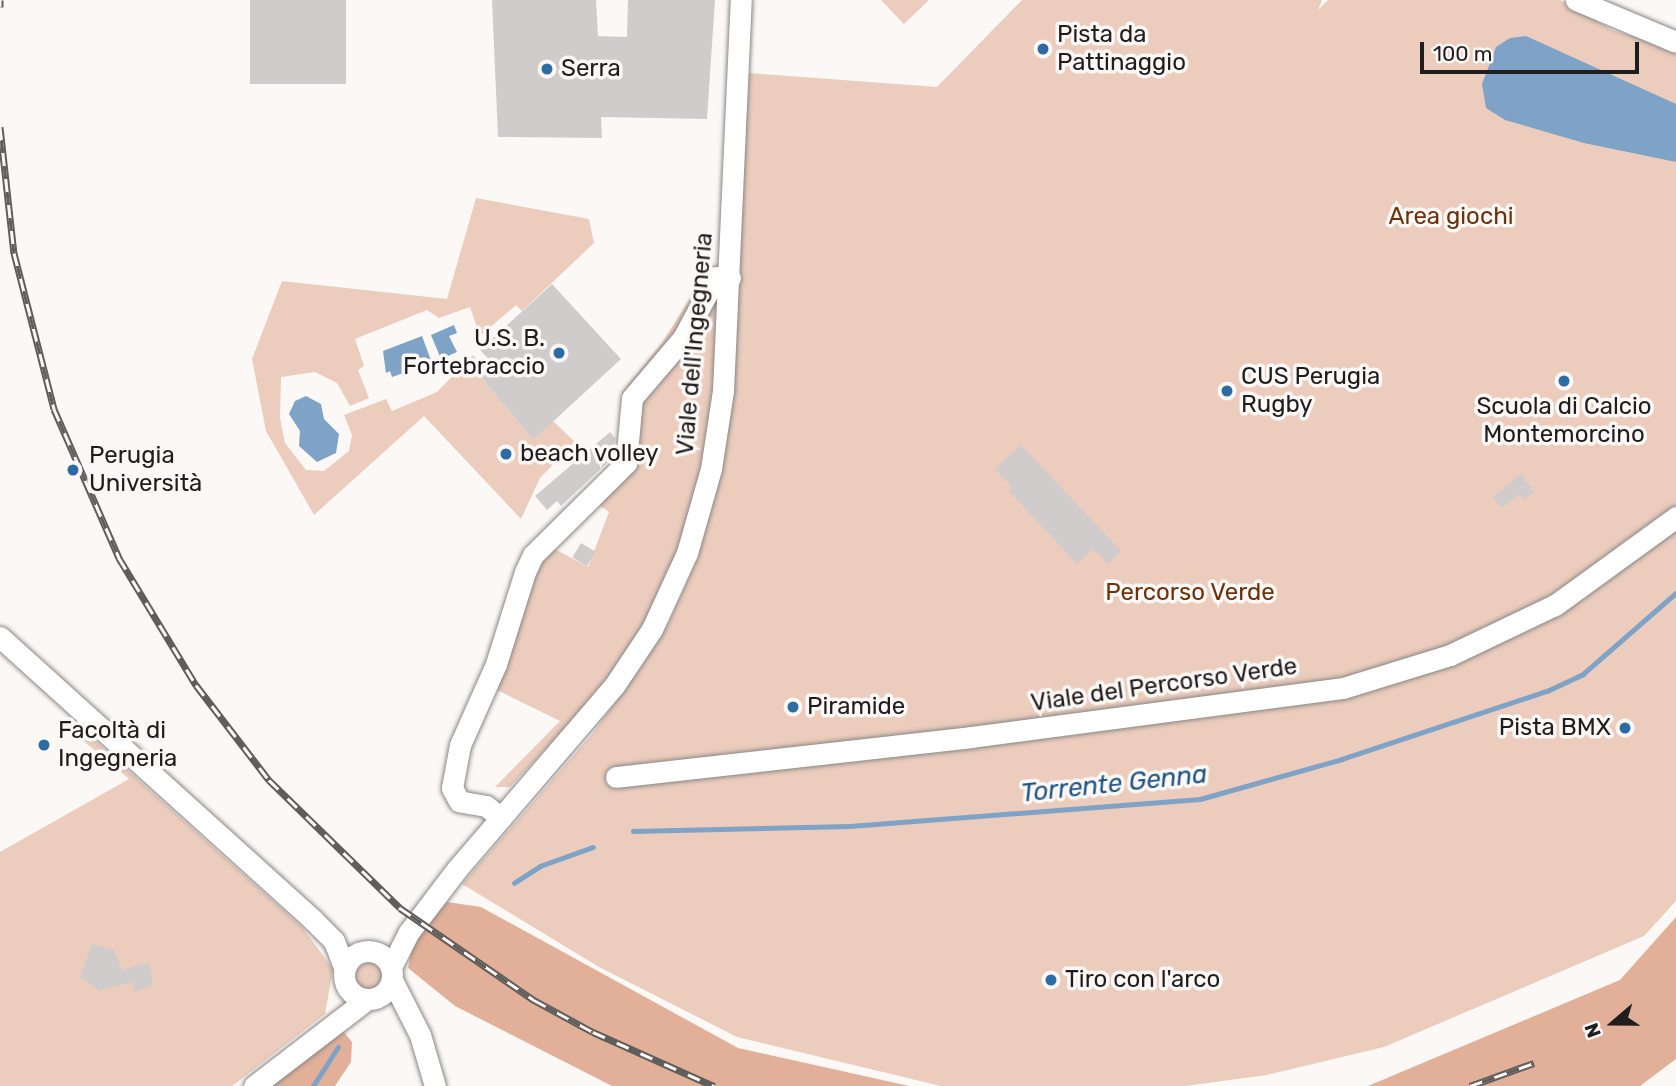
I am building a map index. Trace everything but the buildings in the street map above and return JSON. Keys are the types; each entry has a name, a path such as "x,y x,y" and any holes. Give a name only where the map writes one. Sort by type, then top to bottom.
{"street":[{"name":"Viale dell'Ingegneria","path":"382,986 409,932 501,818 614,686 673,591 698,519 719,431 730,278 741,0"},
{"path":"1576,0 1676,42"},
{"path":"501,818 486,806 459,802 452,788 460,745 496,664 525,572 533,555 626,463 632,398 683,338 716,277 730,278"},
{"name":"Viale del Percorso Verde","path":"616,777 971,737 1343,688 1450,655 1555,605 1676,517"},
{"path":"0,637 334,941 368,952 382,986 420,1035 435,1086"},
{"name":"Viale dell'Ingegneria","path":"345,977 368,952 409,932"},
{"path":"330,1024 345,977 334,941"},
{"path":"345,977 382,986"},
{"path":"254,1086 382,986"}],"green space":[{"path":"881,0 929,0 904,24"},
{"name":"Percorso Verde","path":"1022,0 1322,0 1318,10 1328,0 1560,0 1612,30 1676,49 1676,901 1644,936 1384,1047 1267,1075 1185,1086 941,1086 737,1037 599,967 462,884 592,734 643,664 668,624 697,559 725,448 749,73 937,87"},
{"path":"476,198 589,219 594,243 522,311 516,305 480,336 470,307 439,318 427,310 355,339 364,366 358,370 369,398 350,406 337,383 315,372 281,377 280,418 285,443 306,470 324,471 349,451 352,435 344,415 386,399 392,411 437,392 473,355 487,371 481,377 533,440 553,421 575,442 540,478 521,519 424,416 314,515 266,431 252,359 282,281 447,299"},
{"path":"696,289 719,294 713,392 703,471 675,559 642,628 595,696 510,787 495,787 560,721 495,689 540,555 551,547 588,567 609,512 596,503 629,468 635,406 622,392 662,343"},
{"path":"84,731 302,927 333,969 325,1014 232,1086 0,1086 0,852 129,779 74,733"},
{"path":"369,963 378,967 382,976 378,985 369,989 360,985 356,976 360,967"}],"shaded area":[{"path":"447,902 481,907 738,1048 909,1086 612,1086 455,1006 408,968 413,943"},
{"path":"1676,917 1676,1059 1640,1086 1368,1086 1620,980"},
{"path":"338,1031 344,1032 352,1042 351,1062 335,1086 269,1086"}],"water":[{"path":"1526,36 1676,104 1676,162 1584,143 1505,120 1486,108 1482,84 1496,47 1510,38"},
{"path":"454,325 457,333 449,336 457,352 441,359 431,335"},
{"path":"422,336 432,363 392,377 390,371 386,373 383,351"},
{"path":"306,396 321,404 324,419 339,434 336,453 317,462 299,446 300,431 289,414 295,401"}],"waterway":[{"name":"Torrente Genna","path":"633,831 850,826 1200,799 1342,759 1547,691 1583,674 1676,593"},
{"name":"Torrente Genna","path":"514,883 540,866 593,847"},
{"name":"Torrente Genna","path":"313,1086 338,1047"}],"railway":[{"path":"0,0 0,7"},
{"path":"0,127 14,253 54,409 119,558 196,685 269,780 400,908 534,1000 593,1032 714,1086"},
{"path":"1470,1086 1534,1063"}],"place":[{"name":"Pista da Pattinaggio","path":"1043,49"},
{"name":"Serra","path":"547,69"},
{"name":"U.S. B. Fortebraccio","path":"559,353"},
{"name":"Scuola di Calcio Montemorcino","path":"1564,381"},
{"name":"CUS Perugia Rugby","path":"1227,391"},
{"name":"beach volley","path":"506,454"},
{"name":"Perugia Università","path":"73,470"},
{"name":"Piramide","path":"793,707"},
{"name":"Pista BMX","path":"1625,728"},
{"name":"Facoltà di Ingegneria","path":"44,745"},
{"name":"Tiro con l'arco","path":"1051,980"}],"park label":[{"name":"Area giochi","path":"1451,217"}]}
